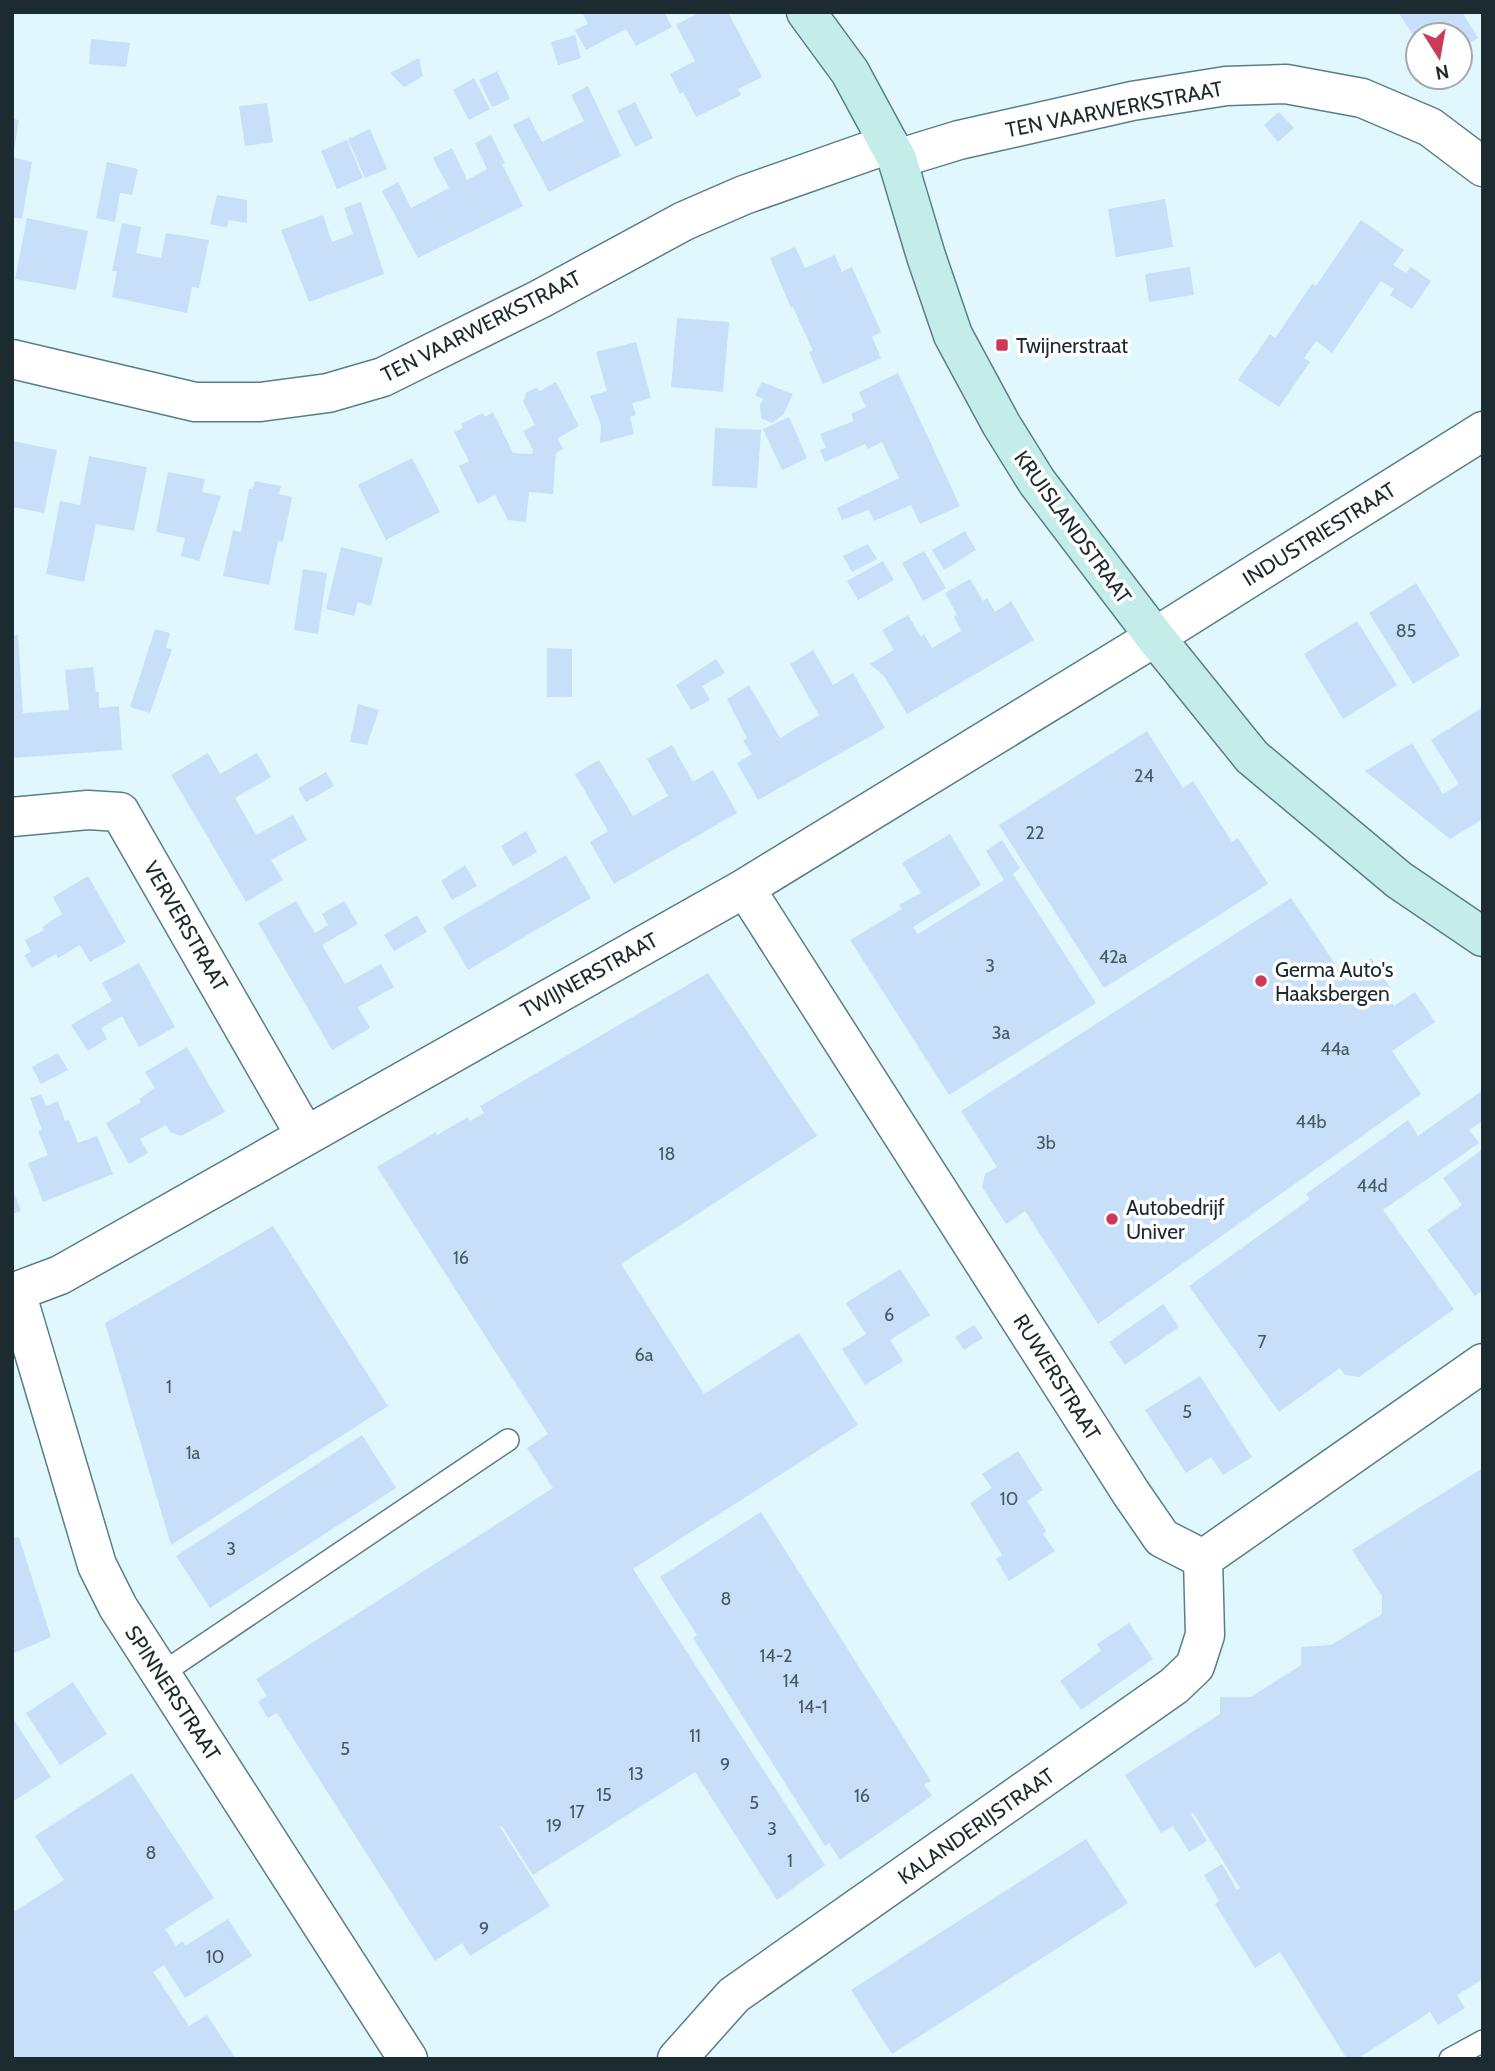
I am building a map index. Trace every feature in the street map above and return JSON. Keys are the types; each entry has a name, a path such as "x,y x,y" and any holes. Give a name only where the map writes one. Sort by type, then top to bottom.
{"street":[{"name":"KRUISLANDSTRAAT","path":"806,12 850,72 892,151 953,335 1000,424 1037,482 1155,637 1252,757 1399,880 1483,937"},
{"name":"TEN VAARWERKSTRAAT","path":"12,359 195,402 260,402 328,393 383,377 540,299 684,221 744,195 892,151 959,141 1132,101 1226,86 1286,84 1362,97 1430,127 1483,167"},
{"name":"INDUSTRIESTRAAT","path":"1155,637 1483,431"},
{"name":"TWIJNERSTRAAT","path":"14,1292 60,1275 745,888 1155,637"},
{"name":"VERVERSTRAAT","path":"12,817 88,810 120,812 305,1135"},
{"name":"RUWERSTRAAT","path":"745,888 1131,1493 1162,1538 1203,1559"},
{"name":"SPINNERSTRAAT","path":"14,1292 97,1565 118,1607 408,2059"},
{"path":"1203,1559 1483,1363"},
{"name":"KALANDERIJSTRAAT","path":"677,2059 734,1995 1174,1686 1195,1667 1205,1635 1203,1559"}],"lane":[{"path":"161,1674 508,1440"},
{"path":"1450,2059 1483,2041"}],"building":[{"path":"582,12 664,12 672,27 636,46 626,29 586,50 575,30 588,24"},
{"path":"700,12 728,12 762,77 738,89 741,95 696,117 670,74 695,61 676,25"},
{"path":"1398,12 1462,12 1468,21 1404,21"},
{"path":"575,35 581,58 558,65 551,42"},
{"path":"91,39 130,43 126,67 89,64"},
{"path":"419,58 423,76 404,87 390,73"},
{"path":"497,71 510,99 492,107 479,80"},
{"path":"474,78 490,109 469,120 453,90"},
{"path":"588,86 621,156 549,192 513,125 529,117 542,142 584,121 571,95"},
{"path":"635,102 653,138 635,147 617,111"},
{"path":"267,103 273,142 245,146 239,106"},
{"path":"1279,112 1294,128 1278,142 1264,125"},
{"path":"12,119 19,120 14,150 12,150"},
{"path":"370,129 387,169 365,178 348,139"},
{"path":"491,135 523,206 418,258 382,191 398,182 411,208 449,188 433,158 452,148 467,180 487,169 475,143"},
{"path":"347,140 363,178 337,189 321,151"},
{"path":"12,157 32,162 22,219 12,217"},
{"path":"107,162 138,169 132,195 120,193 115,222 96,218"},
{"path":"217,195 247,200 247,223 229,220 227,228 210,224"},
{"path":"1165,199 1173,247 1116,257 1108,209"},
{"path":"361,202 384,274 309,302 281,230 323,215 332,242 353,234 344,208"},
{"path":"27,218 88,231 76,290 15,279"},
{"path":"1361,220 1404,250 1393,265 1406,273 1411,267 1431,281 1412,309 1390,295 1394,289 1381,281 1332,353 1316,341 1304,358 1310,362 1279,407 1238,380 1270,334 1275,338 1312,284 1316,286"},
{"path":"122,223 141,227 136,253 161,258 166,233 209,240 199,288 192,287 187,313 112,297 117,271 112,271"},
{"path":"795,247 805,268 835,255 842,272 852,267 881,332 872,337 881,358 823,384 809,352 813,351 770,258"},
{"path":"1190,267 1194,295 1149,302 1145,274"},
{"path":"677,318 729,322 723,392 671,387"},
{"path":"636,342 651,398 632,403 636,415 630,417 634,434 600,443 601,425 590,396 607,391 596,352"},
{"path":"898,373 960,506 920,524 911,505 874,521 869,510 842,520 837,508 899,478 882,442 868,449 865,444 825,462 820,450 826,448 820,434 854,421 851,414 866,407 859,392"},
{"path":"556,382 579,426 558,438 563,449 556,453 553,494 529,492 526,522 508,520 495,495 478,504 459,466 469,461 454,432 463,428 461,424 483,413 485,417 493,412 513,453 532,454 533,450 523,431 535,425 523,401 525,393 536,388 540,391"},
{"path":"762,382 793,394 783,415 772,423 761,418 760,405 763,399 755,395"},
{"path":"789,417 807,458 782,470 763,429"},
{"path":"715,428 761,430 757,488 712,486"},
{"path":"12,441 57,450 44,513 12,507"},
{"path":"89,456 147,467 134,531 96,524 84,582 46,574 60,501 80,505"},
{"path":"412,458 440,512 386,540 358,485"},
{"path":"168,472 205,479 202,492 221,496 199,561 181,556 185,538 156,532"},
{"path":"255,481 281,486 279,494 292,497 283,542 278,541 269,585 223,576 233,530 241,532 249,489 253,489"},
{"path":"965,531 976,550 944,570 932,550"},
{"path":"868,544 877,559 852,572 843,556"},
{"path":"341,547 383,558 371,606 358,602 354,616 326,609"},
{"path":"924,551 946,588 923,601 902,563"},
{"path":"883,561 894,580 858,600 847,581"},
{"path":"303,569 327,573 318,634 294,630"},
{"path":"970,579 983,601 987,598 995,612 1011,601 1034,640 907,714 884,676 870,664 894,650 882,630 908,615 921,637 924,634 932,648 961,631 954,617 957,615 945,593"},
{"path":"1416,583 1460,655 1413,684 1369,613"},
{"path":"1357,621 1397,685 1343,719 1304,654"},
{"path":"155,629 170,633 166,648 172,649 150,713 130,707"},
{"path":"18,635 23,713 69,710 65,670 93,667 96,692 99,692 99,708 119,706 122,750 12,758 12,636"},
{"path":"547,648 572,649 572,697 547,697"},
{"path":"813,650 833,685 853,673 885,728 758,800 737,763 752,754 743,741 747,738 727,699 749,685 780,738 819,715 790,664"},
{"path":"716,659 725,673 702,686 710,700 691,710 676,685"},
{"path":"358,704 379,710 367,745 350,742"},
{"path":"1483,707 1483,824 1481,820 1450,839 1365,771 1412,743 1443,794 1459,784 1431,740"},
{"path":"1147,731 1183,788 1193,781 1232,842 1238,838 1268,884 1104,988 999,825"},
{"path":"672,745 693,782 713,770 737,813 614,884 590,842 608,831 575,774 599,760 633,816 668,796 647,759"},
{"path":"208,753 220,774 257,753 271,777 235,798 256,835 293,815 307,840 271,860 283,880 246,902 171,775"},
{"path":"326,772 334,786 306,802 298,788"},
{"path":"526,831 537,852 513,866 501,846"},
{"path":"950,834 981,885 913,927 918,934 1004,880 986,851 1002,840 1020,868 1013,874 1096,1003 949,1095 850,940 902,909 899,905 921,893 902,863"},
{"path":"566,855 591,898 468,970 443,927"},
{"path":"465,865 477,886 452,900 441,881"},
{"path":"88,876 126,942 90,962 80,945 58,958 56,954 32,968 24,955 31,952 25,940 44,930 42,927 62,914 53,897"},
{"path":"1291,898 1343,976 1371,958 1391,989 1385,992 1394,1006 1415,992 1435,1022 1392,1051 1421,1094 1098,1324 1025,1211 1006,1224 982,1187 985,1174 997,1167 961,1111"},
{"path":"296,901 315,933 328,925 322,914 344,901 358,924 322,945 345,984 381,964 394,987 358,1007 370,1028 332,1050 258,923"},
{"path":"417,915 427,932 394,951 384,935"},
{"path":"139,963 175,1027 139,1047 122,1016 101,1028 107,1039 88,1051 71,1025 112,1001 102,983"},
{"path":"708,973 817,1136 621,1264 704,1394 799,1333 858,1425 633,1569 825,1865 777,1900 695,1772 533,1875 502,1826 500,1827 550,1906 470,1956 462,1943 435,1961 277,1713 268,1718 258,1702 267,1696 256,1679 553,1488 527,1448 548,1434 377,1167 436,1132 437,1135 468,1117 470,1121 484,1113 480,1106"},
{"path":"187,1047 225,1112 181,1136 170,1132 166,1125 140,1139 148,1153 129,1164 106,1123 141,1102 139,1099 155,1088 145,1072"},
{"path":"58,1053 68,1070 41,1084 32,1067"},
{"path":"1483,1090 1483,1121 1469,1130 1479,1143 1383,1210 1454,1309 1359,1377 1345,1375 1340,1368 1279,1412 1189,1286 1310,1199 1306,1194 1408,1120 1418,1136"},
{"path":"41,1094 46,1106 58,1101 65,1121 69,1120 78,1143 97,1136 113,1174 43,1202 28,1163 48,1155 38,1131 42,1130 30,1098"},
{"path":"1483,1149 1483,1290 1475,1296 1427,1230 1462,1205 1443,1178"},
{"path":"12,1187 21,1211 12,1214"},
{"path":"273,1226 388,1406 171,1545 105,1323"},
{"path":"900,1269 930,1315 890,1340 903,1361 865,1385 842,1349 866,1334 846,1303"},
{"path":"1163,1304 1179,1327 1125,1365 1109,1342"},
{"path":"974,1325 983,1338 964,1350 955,1337"},
{"path":"1200,1376 1252,1457 1223,1475 1211,1457 1186,1473 1145,1410"},
{"path":"362,1435 396,1488 210,1608 176,1556"},
{"path":"1018,1451 1043,1490 1027,1501 1046,1531 1043,1534 1055,1551 1009,1581 996,1559 1002,1555 970,1503 992,1488 982,1474"},
{"path":"1483,1468 1483,1979 1457,1995 1465,2008 1438,2025 1430,2012 1357,2059 1347,2059 1280,1952 1255,1968 1215,1904 1219,1901 1204,1875 1222,1864 1237,1890 1240,1888 1193,1813 1191,1814 1207,1841 1189,1852 1173,1826 1161,1833 1125,1775 1220,1714 1220,1697 1251,1697 1301,1665 1301,1647 1331,1645 1382,1614 1382,1596 1352,1550"},
{"path":"761,1512 931,1781 924,1785 932,1796 840,1860 829,1843 825,1846 693,1638 697,1635 660,1577"},
{"path":"19,1537 51,1637 12,1654 12,1538"},
{"path":"1129,1623 1153,1659 1081,1710 1060,1681 1101,1651 1097,1644"},
{"path":"73,1682 107,1734 60,1765 26,1713"},
{"path":"12,1717 51,1777 12,1802"},
{"path":"132,1773 214,1898 165,1929 176,1946 183,1941 185,1946 228,1919 252,1956 185,1998 164,1965 153,1972 189,2026 207,2015 236,2059 12,2059 12,1913 64,1880 35,1836"},
{"path":"1086,1839 1128,1903 892,2054 851,1990"}],"place":[{"name":"Twijnerstraat","path":"1002,345"},
{"name":"Germa Auto's Haaksbergen","path":"1261,981"},
{"name":"Autobedrijf Univer","path":"1112,1219"}]}
